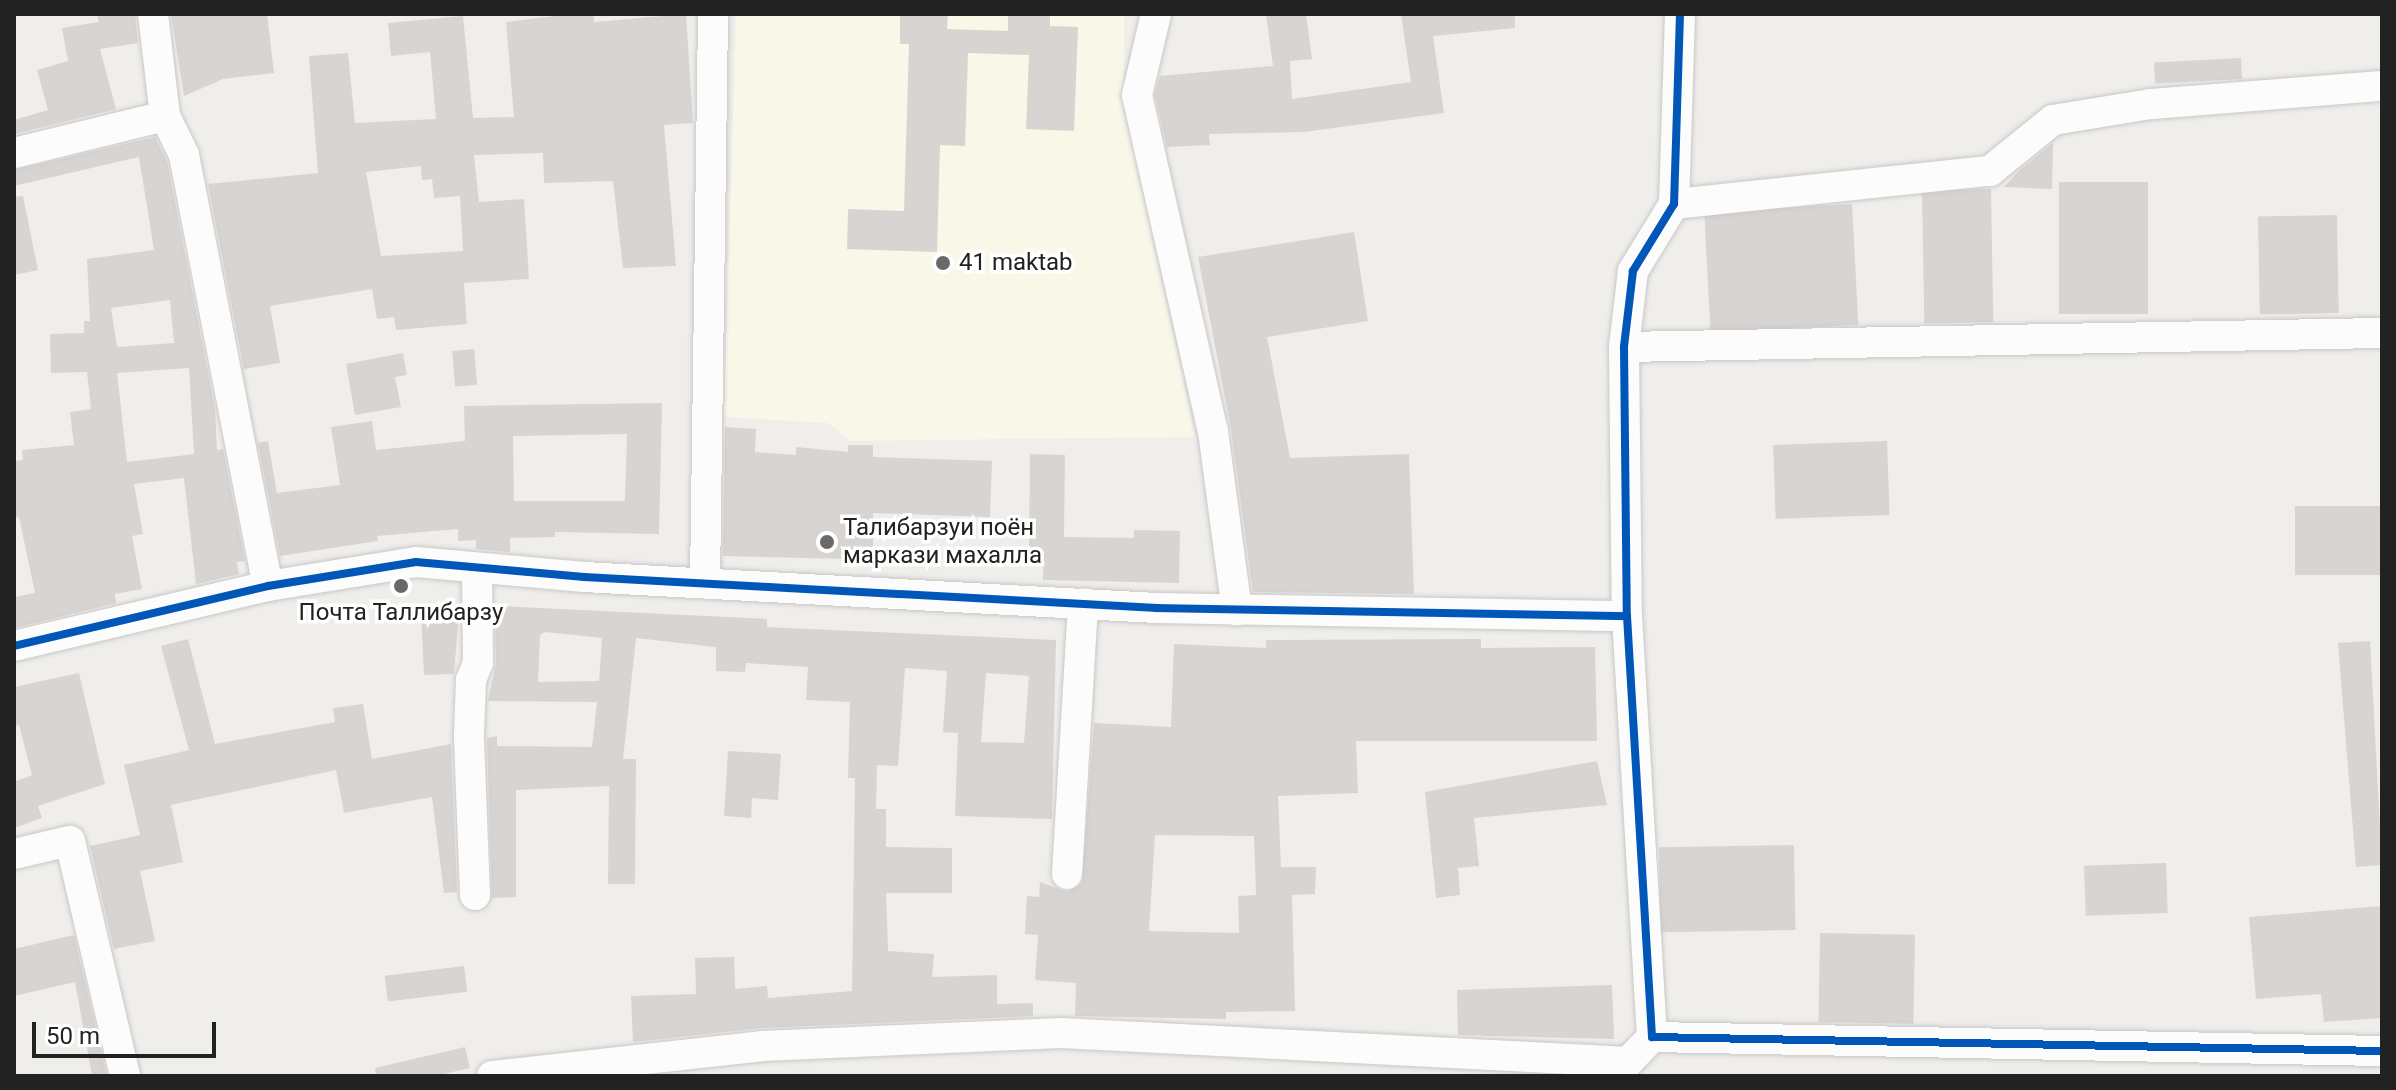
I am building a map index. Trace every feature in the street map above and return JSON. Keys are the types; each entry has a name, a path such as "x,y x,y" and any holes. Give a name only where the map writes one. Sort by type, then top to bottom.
{"street":[{"path":"153,14 165,116 184,155 268,586"},
{"path":"705,582 713,14"},
{"path":"1156,14 1137,95 1213,431 1237,610"},
{"path":"492,1076 762,1046 1061,1033 1628,1062 1652,1037 1627,616 1624,347 1633,271 1674,204 1680,14"},
{"path":"1674,204 1990,171 2053,120 2151,104 2382,86"},
{"path":"14,153 165,116"},
{"path":"1624,347 2382,333"},
{"path":"14,646 268,586 416,562 477,570 1237,610 1627,616"},
{"path":"475,895 469,736 471,680 478,663 477,570"},
{"path":"1067,874 1083,603"},
{"path":"14,854 70,841 125,1076"},
{"path":"1652,1037 2382,1051"}],"shaded area":[{"name":"41 maktab","path":"736,14 1124,14 1124,110 1195,437 851,441 828,423 724,417"}],"building":[{"path":"97,14 135,14 138,43 100,49 116,109 14,134 14,120 48,110 37,70 68,61 62,28 99,22"},
{"path":"171,14 267,14 274,73 223,79 184,96"},
{"path":"571,14 593,14 594,22 686,14 693,123 664,125 676,266 623,268 613,181 544,183 543,153 474,155 479,202 524,199 529,279 464,283 467,324 396,330 394,317 377,319 372,289 270,306 280,363 244,369 208,184 318,173 309,56 348,53 355,123 436,119 430,52 391,56 388,23 463,16 473,118 514,117 506,22","holes":["421,166 422,180 432,179 434,198 460,196 463,251 381,256 366,172"]},
{"path":"900,14 948,14 947,29 1008,31 1008,14 1050,14 1050,26 1078,27 1074,131 1026,129 1029,55 968,53 965,146 940,145 937,252 847,249 848,209 904,211 909,44 900,44"},
{"path":"1266,14 1306,14 1312,59 1290,61 1292,99 1411,82 1401,14 1515,14 1515,28 1433,36 1444,113 1304,132 1209,134 1210,145 1167,147 1155,95 1160,76 1273,66"},
{"path":"2241,58 2242,79 2155,84 2154,63"},
{"path":"155,137 167,161 215,409 217,450 223,449 245,561 237,562 239,574 196,584 184,478 134,484 143,534 132,536 142,589 115,594 116,603 14,628 14,597 35,593 19,517 14,518 14,461 23,460 22,450 74,445 70,412 91,409 87,372 51,373 50,334 84,333 84,321 90,321 87,259 154,250 139,157 14,186 14,170","holes":["170,300 174,343 117,347 111,308","189,368 194,454 127,462 117,373"]},
{"path":"2053,143 2052,189 2004,187 2019,171"},
{"path":"2059,182 2148,182 2148,314 2059,314"},
{"path":"1991,189 1993,322 1924,323 1922,190"},
{"path":"23,196 38,270 14,275 14,197"},
{"path":"1852,204 1858,325 1711,333 1704,212"},
{"path":"2337,215 2339,313 2260,314 2258,216"},
{"path":"1354,232 1368,321 1267,337 1290,458 1409,454 1414,594 1253,592 1231,429 1198,257"},
{"path":"474,349 477,385 455,387 452,351"},
{"path":"403,353 407,375 395,377 401,407 355,415 346,364"},
{"path":"662,403 659,534 555,532 555,537 510,538 510,552 476,549 476,540 458,541 458,529 377,536 378,541 280,556 258,443 268,441 277,493 340,485 331,427 372,421 376,450 465,441 464,406","holes":["627,434 625,501 514,501 513,436"]},
{"path":"725,427 756,429 755,452 796,455 796,447 848,452 848,445 873,445 873,457 992,461 990,517 873,513 873,565 848,565 848,559 723,556"},
{"path":"1887,441 1890,515 1776,519 1773,445"},
{"path":"1030,454 1065,455 1064,537 1134,538 1134,530 1180,531 1179,583 1043,580 1044,552 1029,552"},
{"path":"2295,506 2382,506 2382,575 2295,575"},
{"path":"495,606 767,619 767,627 1056,640 1052,819 955,816 958,733 943,732 947,671 905,668 898,766 877,765 876,809 886,809 886,847 952,848 952,893 886,893 888,951 934,954 932,977 997,975 997,1004 1033,1003 1033,1016 761,1028 633,1042 631,996 696,994 695,958 734,957 735,989 767,986 768,998 852,991 855,778 848,778 850,702 806,700 808,667 746,663 745,672 716,671 716,647 636,638 623,759 636,759 635,884 608,884 609,786 516,790 516,897 492,898 487,738 497,736 497,746 592,747 597,702 488,701 496,663","holes":["545,632 602,638 599,681 538,682 540,635","986,673 1029,676 1024,743 981,742"]},
{"path":"459,612 454,674 424,675 421,614"},
{"path":"188,639 215,744 335,722 333,708 363,704 372,759 451,744 457,892 444,893 432,797 344,813 336,770 171,805 183,862 140,871 155,941 114,949 90,846 140,835 124,765 189,750 161,646"},
{"path":"1481,639 1481,648 1595,647 1597,741 1356,741 1358,793 1278,796 1281,867 1316,867 1315,894 1292,895 1295,1011 1226,1012 1226,1019 1075,1016 1076,983 1035,980 1038,935 1025,934 1027,896 1039,897 1040,882 1067,892 1082,883 1094,723 1171,727 1174,644 1266,648 1266,640","holes":["1155,835 1254,836 1256,895 1238,896 1239,933 1149,931"]},
{"path":"2370,641 2382,865 2356,867 2338,643"},
{"path":"79,673 105,784 38,806 42,818 14,828 14,782 32,775 19,725 14,726 14,687"},
{"path":"728,751 781,754 778,800 752,798 751,818 724,816"},
{"path":"1597,761 1607,805 1474,818 1479,866 1458,868 1460,895 1436,898 1425,792"},
{"path":"1794,845 1795,930 1661,932 1659,847"},
{"path":"2166,863 2168,913 2086,916 2084,866"},
{"path":"2382,906 2382,1018 2324,1022 2321,994 2256,999 2249,917"},
{"path":"1820,933 1915,935 1913,1024 1818,1022"},
{"path":"74,935 107,1076 92,1076 75,982 14,996 14,949"},
{"path":"464,966 467,992 388,1002 385,976"},
{"path":"1612,985 1614,1039 1458,1035 1457,990"},
{"path":"465,1047 470,1068 435,1076 376,1076 375,1068"}],"cycle path":[{"path":"1680,14 1674,204 1633,271 1624,347 1627,616 1652,1037 2382,1051"},
{"path":"14,646 268,586 416,562 584,577 1157,608 1627,616"}],"place":[{"name":"41 maktab","path":"943,263"},
{"name":"Талибарзуи поён маркази махалла","path":"827,542"},
{"name":"Почта Таллибарзу","path":"401,586"}]}
